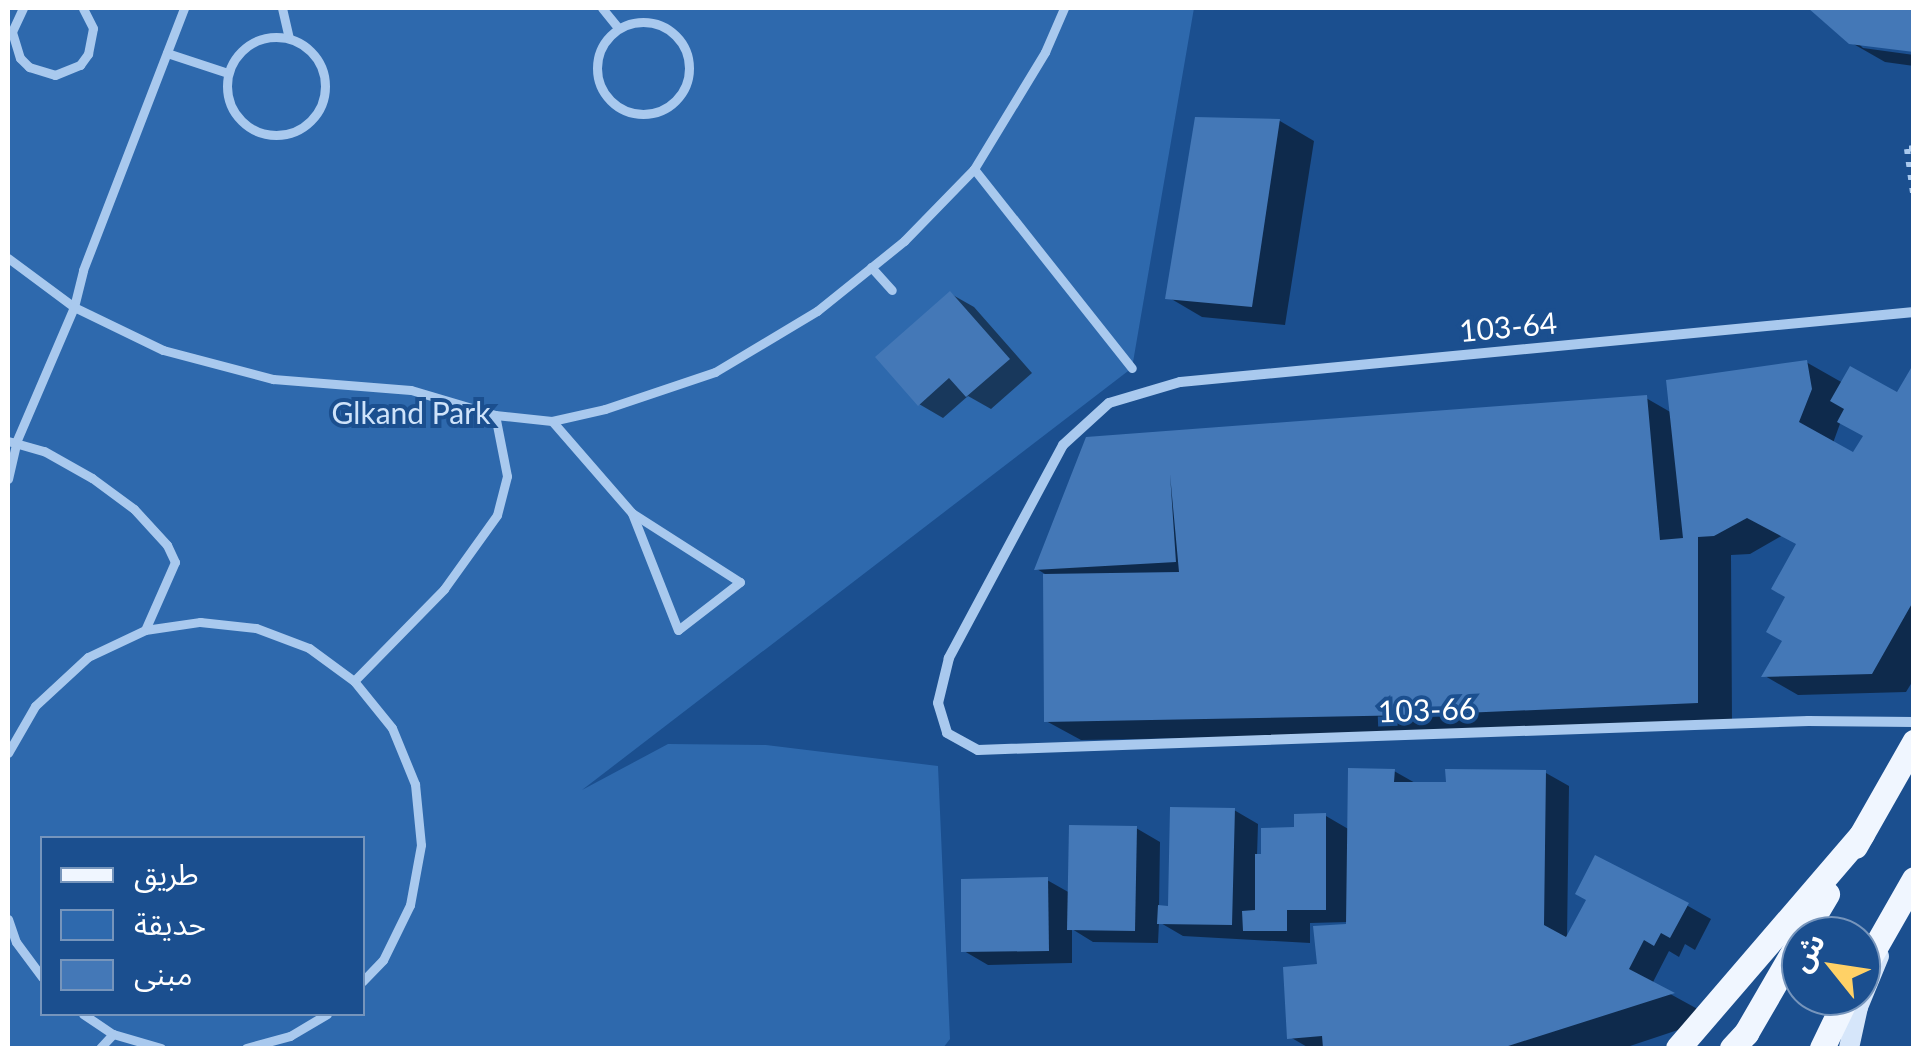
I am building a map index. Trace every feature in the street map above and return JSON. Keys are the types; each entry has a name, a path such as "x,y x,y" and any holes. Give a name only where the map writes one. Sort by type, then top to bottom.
{"main road":[{"path":"1814,916 1914,742"},
{"path":"1678,1048 1862,834"},
{"path":"1881,938 1914,879"},
{"path":"1849,1048 1858,1007 1900,905"},
{"path":"1732,1048 1746,1033 1781,973"},
{"path":"1822,1048 1837,1016"}],"street":[{"path":"23,8 12,32 20,58 29,67 54,75 80,65 88,54 93,28 83,8"},
{"path":"8,478 12,441 74,307 83,270 184,8"},
{"path":"282,8 289,38"},
{"path":"602,8 618,28"},
{"path":"8,258 74,307 163,350 273,379 411,390 495,415 552,420 605,409 715,372 817,311 872,267 974,169 1044,52 1064,8"},
{"path":"647,21 674,33 684,45 689,74 675,102 662,110 632,114 606,97 596,68 599,52 618,28 647,21"},
{"path":"289,38 304,45 324,72 322,104 301,129 286,135 253,130 230,106 228,73 245,47 258,39 289,38"},
{"path":"166,52 228,73"},
{"path":"974,169 1132,368"},
{"path":"872,267 892,290"},
{"name":"103-64","path":"947,733 938,703 949,658 1063,445 1109,403 1180,382 1914,312"},
{"path":"354,680 444,589 497,516 507,476 495,415"},
{"path":"552,420 632,513 740,582 678,630 632,513"},
{"path":"12,441 92,478 134,509 168,545 175,562 145,630"},
{"path":"8,753 34,706 88,656 145,630 200,622 256,628 308,648 354,680 392,728 409,770 420,845 410,905 383,960 365,979"},
{"name":"103-66","path":"947,733 978,750 1808,720 1914,722"},
{"path":"8,918 16,942 40,974"},
{"path":"86,1016 113,1034 161,1048"},
{"path":"246,1048 290,1036 324,1016"},
{"path":"100,1048 113,1034"}],"path":[{"path":"1914,148 1907,148 1914,200"}],"green space":[{"name":"Glkand Park","path":"8,8 1194,8 1132,368 582,790 668,744 766,745 938,766 950,1039 943,1048 8,1048"}],"building":[{"path":"1808,8 1914,8 1914,52 1849,44"},
{"path":"1195,117 1280,119 1252,307 1165,299"},
{"path":"950,291 1010,359 966,397 949,378 918,406 875,357"},
{"path":"1807,360 1812,389 1799,422 1853,452 1863,436 1837,422 1844,409 1830,401 1850,366 1897,392 1914,363 1914,600 1872,674 1761,677 1782,641 1766,632 1785,597 1771,589 1796,544 1747,518 1714,536 1698,537 1698,703 1417,715 1044,722 1043,574 1179,572 1170,474 1176,562 1034,570 1086,437 1647,395 1660,540 1683,538 1666,380"},
{"path":"1348,768 1395,769 1394,782 1446,782 1445,769 1546,770 1544,925 1566,937 1586,900 1575,894 1595,855 1689,903 1670,938 1661,933 1654,946 1644,940 1629,969 1675,993 1502,1048 1323,1048 1322,1036 1287,1039 1283,967 1317,964 1313,926 1346,924"},
{"path":"1170,807 1235,808 1232,925 1157,924 1158,905 1168,906"},
{"path":"1326,813 1326,910 1287,910 1287,931 1243,931 1242,911 1255,910 1255,854 1261,854 1261,828 1294,827 1294,814"},
{"path":"1069,825 1137,826 1135,931 1067,930"},
{"path":"1048,877 1049,951 961,952 961,879"}]}
